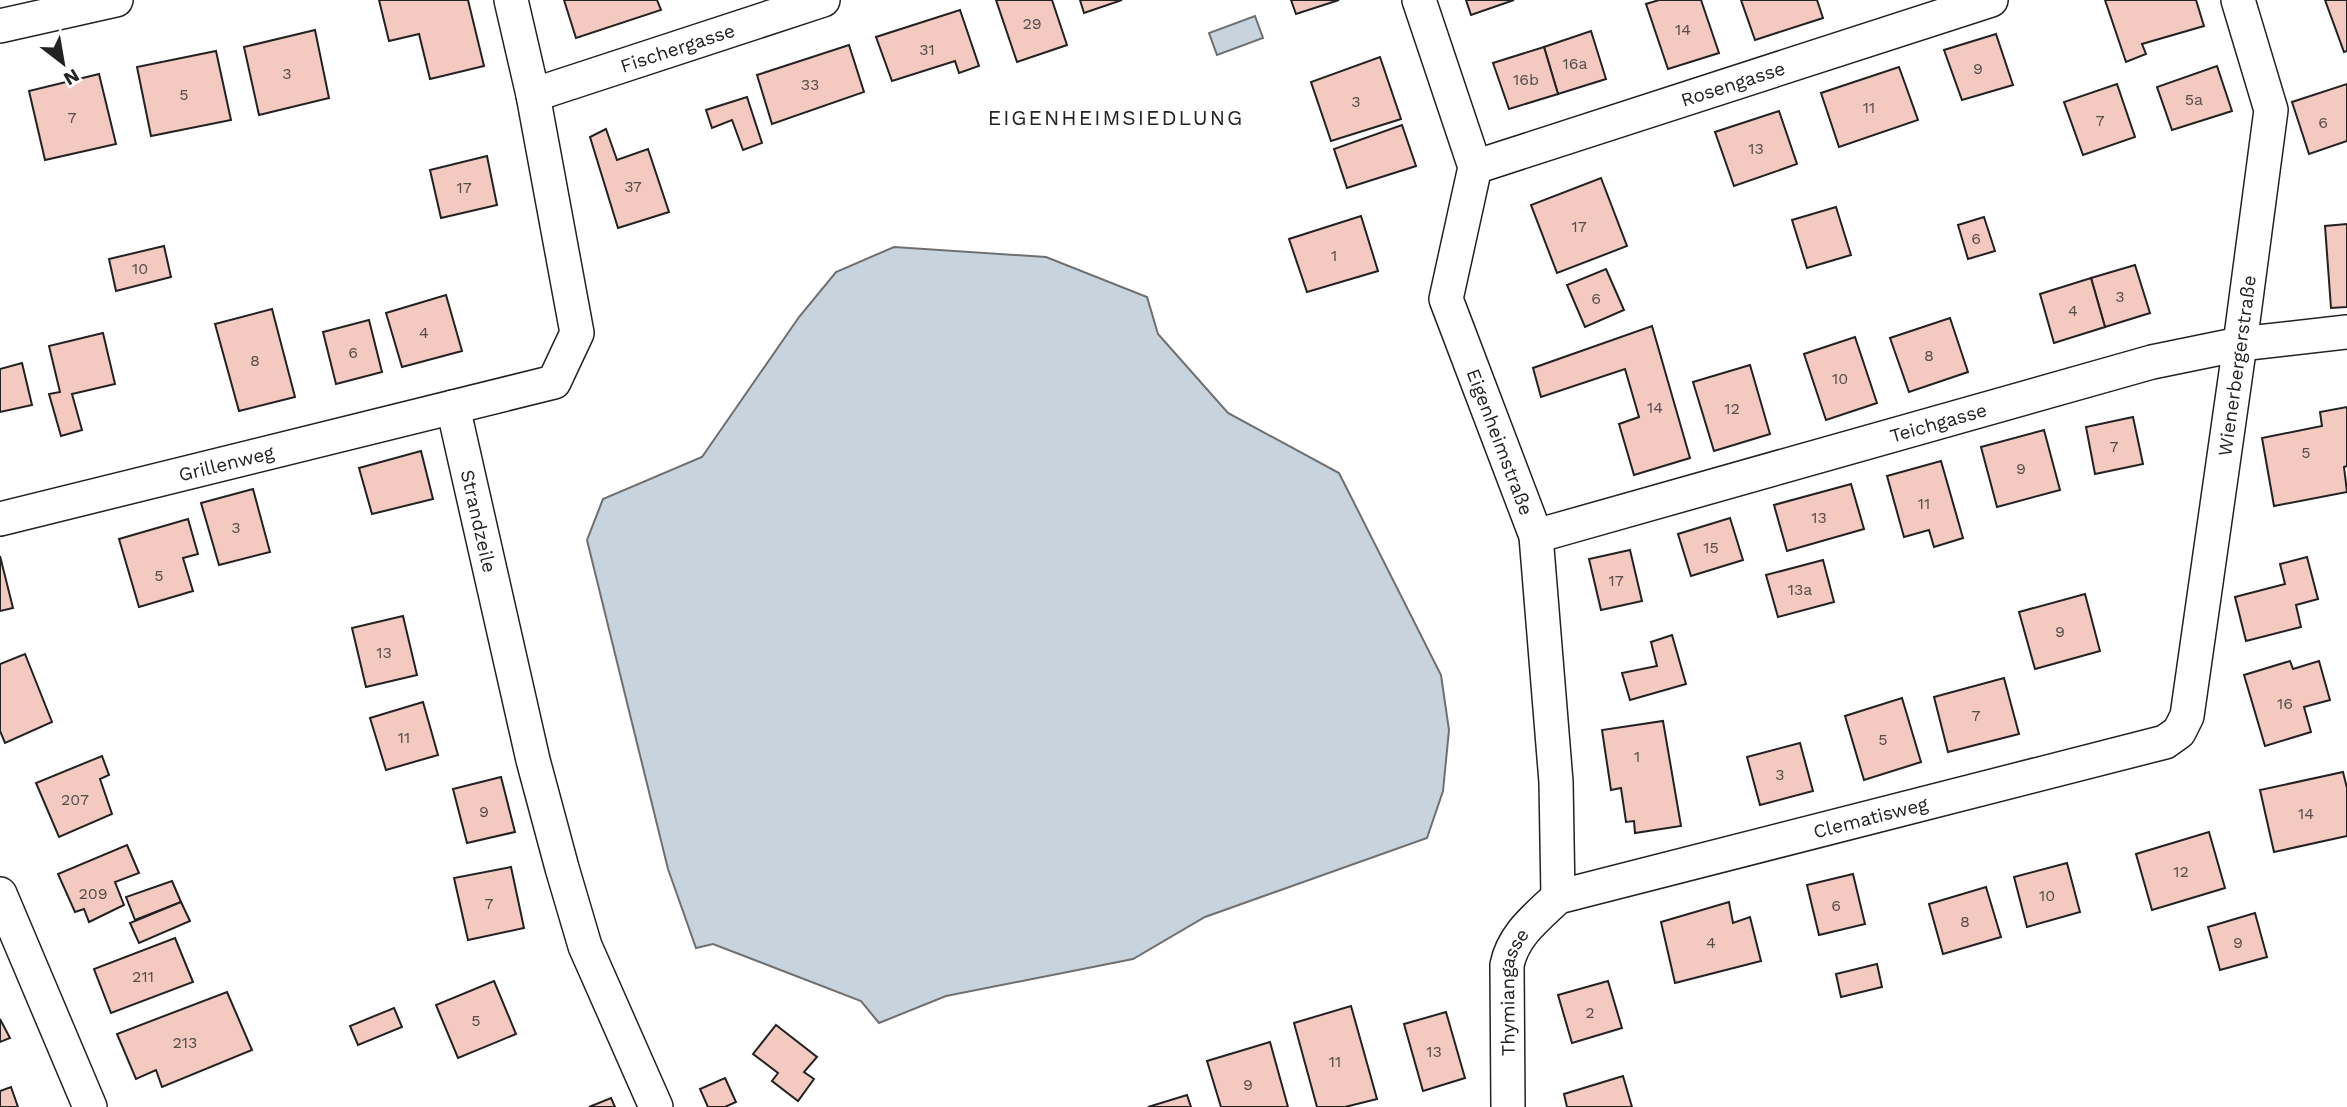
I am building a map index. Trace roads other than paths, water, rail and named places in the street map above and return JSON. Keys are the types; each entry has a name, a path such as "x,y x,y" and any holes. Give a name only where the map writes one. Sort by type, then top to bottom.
{"street":[{"path":"0,26 116,0"},
{"path":"453,407 555,382 577,333 533,95 511,0"},
{"name":"Fischergasse","path":"533,95 823,0"},
{"path":"1419,0 1475,167"},
{"name":"Rosengasse","path":"1475,167 1991,0"},
{"name":"Wienerbergerstraße","path":"2179,732 2187,716 2271,110 2238,0"},
{"name":"Eigenheimstraße","path":"1475,167 1446,299 1536,536 1556,782 1558,897"},
{"name":"Teichgasse","path":"1536,536 2152,362 2240,344 2347,332"},
{"name":"Grillenweg","path":"0,519 453,407"},
{"name":"Strandzeile","path":"453,407 533,760 562,869 585,946 656,1107"},
{"name":"Clematisweg","path":"1558,897 2165,742 2179,732"},
{"path":"0,894 90,1107"},
{"name":"Thymiangasse","path":"1508,1107 1507,965 1510,949 1521,933 1558,897"}],"district":[{"name":"EIGENHEIMSIEDLUNG","path":"1116,117"}]}
